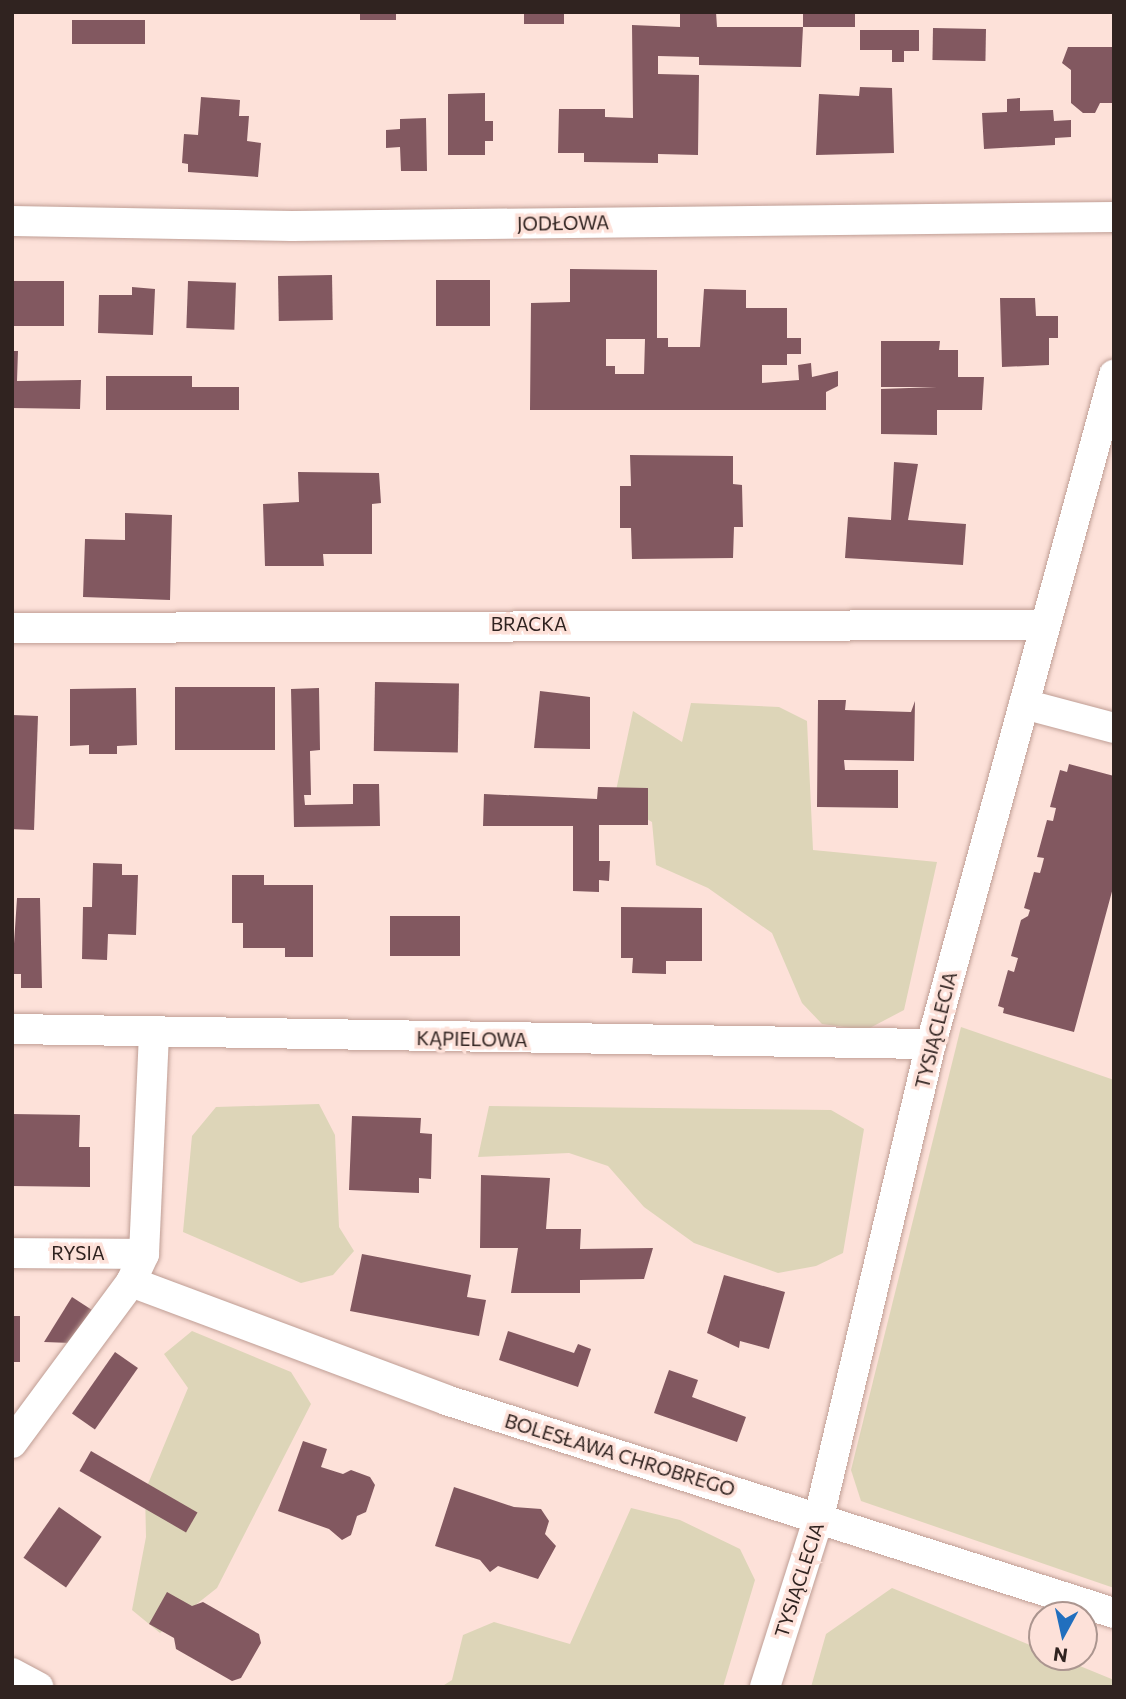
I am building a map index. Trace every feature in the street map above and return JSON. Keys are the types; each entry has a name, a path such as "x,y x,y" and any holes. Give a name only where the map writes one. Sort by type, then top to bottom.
{"street":[{"name":"JODŁOWA","path":"12,221 292,226 1114,217"},
{"name":"TYSIĄCLECIA","path":"765,1687 819,1517 931,1044 1114,375"},
{"name":"BRACKA","path":"12,628 1045,625"},
{"path":"1024,704 1114,728"},
{"name":"KĄPIELOWA","path":"12,1029 931,1044"},
{"path":"12,1443 131,1282 144,1254 154,1031"},
{"name":"RYSIA","path":"12,1253 144,1254"},
{"name":"BOLESŁAWA CHROBREGO","path":"131,1282 446,1400 1114,1613"},
{"path":"12,1673 38,1687"}],"shaded area":[{"path":"691,703 779,707 807,721 813,850 937,862 904,1010 866,1030 822,1024 802,1003 772,933 708,888 656,865 652,822 614,800 633,711 682,742"},
{"path":"961,1027 1114,1080 1114,1588 861,1501 851,1470"},
{"path":"319,1104 335,1135 339,1227 354,1251 333,1275 301,1283 183,1232 192,1136 216,1107"},
{"path":"489,1106 831,1110 864,1129 843,1253 816,1266 778,1273 694,1243 644,1207 608,1166 569,1153 478,1157"},
{"path":"192,1331 291,1372 311,1404 217,1588 160,1633 132,1610 146,1537 145,1491 188,1388 164,1354"},
{"path":"631,1508 680,1520 740,1549 755,1580 723,1687 441,1687 452,1680 463,1635 494,1622 570,1644"},
{"path":"892,1588 1028,1644 1028,1671 1092,1671 1114,1680 1114,1687 811,1687 826,1634"}],"building":[{"path":"360,12 396,12 396,20 360,20"},
{"path":"524,12 564,12 564,24 524,24"},
{"path":"680,12 716,12 717,27 803,27 801,67 699,65 699,57 658,56 658,74 699,75 698,155 658,154 658,163 584,162 584,153 558,153 559,109 605,109 605,117 633,118 632,25 680,27"},
{"path":"803,12 855,12 855,27 803,27"},
{"path":"72,20 145,20 145,44 72,44"},
{"path":"933,28 986,29 985,61 932,60"},
{"path":"860,30 919,30 919,51 904,51 904,62 892,62 892,50 860,50"},
{"path":"1068,47 1114,47 1114,103 1100,103 1095,113 1083,113 1071,103 1071,70 1062,63"},
{"path":"860,87 892,88 894,153 816,155 819,94 859,96"},
{"path":"485,93 485,121 493,121 493,141 485,141 485,155 448,155 448,94"},
{"path":"201,97 240,100 239,116 249,116 247,141 261,143 258,177 188,172 188,164 182,163 184,134 198,135"},
{"path":"1020,98 1020,111 1053,110 1054,121 1071,120 1071,137 1055,138 1055,145 984,149 982,113 1007,112 1007,99"},
{"path":"426,118 427,171 401,171 400,147 386,148 386,130 400,129 400,119"},
{"path":"570,269 657,270 657,338 668,338 668,347 700,347 704,289 746,290 746,308 787,308 787,338 801,338 801,354 787,354 787,365 762,365 762,383 799,380 798,365 811,363 812,377 838,371 838,386 826,392 826,410 530,410 531,303 570,302","holes":["606,339 645,339 644,374 615,374 615,366 606,366"]},
{"path":"332,275 333,320 279,321 278,276"},
{"path":"436,280 490,280 490,326 436,326"},
{"path":"13,281 64,281 64,326 13,326"},
{"path":"188,281 236,283 234,330 186,328"},
{"path":"132,287 155,289 153,335 98,333 99,295 132,295"},
{"path":"1000,298 1035,298 1036,316 1058,316 1058,338 1049,338 1049,365 1002,367"},
{"path":"881,341 940,341 939,350 958,350 958,377 984,377 982,410 937,410 937,435 881,434 881,389 937,387 881,387"},
{"path":"12,351 18,351 17,381 81,380 80,409 12,408"},
{"path":"106,376 192,376 192,387 239,387 239,410 106,410"},
{"path":"630,455 733,456 733,484 742,485 743,527 734,527 733,558 632,559 631,528 620,528 620,486 631,486"},
{"path":"894,462 918,464 908,520 966,524 963,565 845,558 848,517 891,520"},
{"path":"298,472 379,473 381,503 372,504 372,554 323,554 324,566 265,566 263,504 299,502"},
{"path":"125,513 172,515 170,600 83,597 85,539 125,540"},
{"path":"375,682 459,683 458,752 374,751"},
{"path":"175,687 275,687 275,750 175,750"},
{"path":"136,688 137,745 117,746 117,754 89,754 89,745 70,746 70,689"},
{"path":"319,688 320,750 310,751 311,795 304,795 305,805 353,804 353,784 379,784 380,826 294,827 291,689"},
{"path":"540,691 590,697 590,749 534,748"},
{"path":"818,700 846,700 845,710 911,712 915,701 914,761 844,760 845,770 898,770 898,808 817,807"},
{"path":"12,715 38,716 34,830 12,829"},
{"path":"1069,764 1114,776 1114,884 1074,1032 1003,1013 1004,1008 998,1006 1008,970 1014,972 1018,958 1011,956 1021,920 1028,916 1030,910 1024,908 1034,872 1040,873 1042,866 1044,858 1037,857 1047,820 1053,821 1056,808 1050,807 1060,770 1067,772"},
{"path":"598,787 648,788 648,825 599,825 599,861 610,861 609,881 599,880 599,892 573,891 573,826 483,826 484,794 597,799"},
{"path":"93,863 122,864 122,875 138,875 136,935 108,934 107,960 82,959 83,907 92,907"},
{"path":"232,875 264,875 264,885 313,885 313,957 285,957 285,948 243,948 243,923 232,923"},
{"path":"17,898 40,898 42,988 21,988 21,974 12,974"},
{"path":"621,907 702,908 702,961 666,961 666,974 632,973 633,958 621,958"},
{"path":"390,916 460,916 460,956 390,956"},
{"path":"12,1114 80,1115 79,1147 90,1147 90,1187 12,1186"},
{"path":"352,1116 421,1118 420,1133 432,1134 431,1179 419,1178 419,1193 349,1190"},
{"path":"481,1175 550,1178 546,1229 581,1229 580,1249 653,1248 644,1279 580,1280 580,1293 511,1293 518,1248 480,1248"},
{"path":"362,1254 471,1275 467,1297 486,1300 479,1336 350,1311"},
{"path":"724,1275 785,1292 769,1349 740,1341 739,1348 707,1333"},
{"path":"72,1297 92,1310 71,1343 44,1342"},
{"path":"12,1316 20,1316 20,1362 12,1362"},
{"path":"508,1331 574,1353 578,1344 591,1349 578,1387 499,1360"},
{"path":"115,1352 138,1368 95,1429 72,1413"},
{"path":"669,1370 698,1380 692,1397 746,1417 737,1442 654,1413"},
{"path":"303,1441 327,1449 321,1467 343,1474 351,1470 370,1477 375,1485 366,1512 357,1516 351,1535 342,1540 329,1529 278,1511"},
{"path":"91,1451 198,1512 186,1532 80,1471"},
{"path":"454,1487 514,1507 541,1509 549,1521 545,1534 556,1546 538,1579 498,1566 490,1572 480,1560 435,1546"},
{"path":"59,1507 102,1537 66,1588 23,1558"},
{"path":"167,1592 192,1606 203,1602 259,1634 261,1643 241,1678 232,1681 176,1649 174,1638 149,1624"}]}
